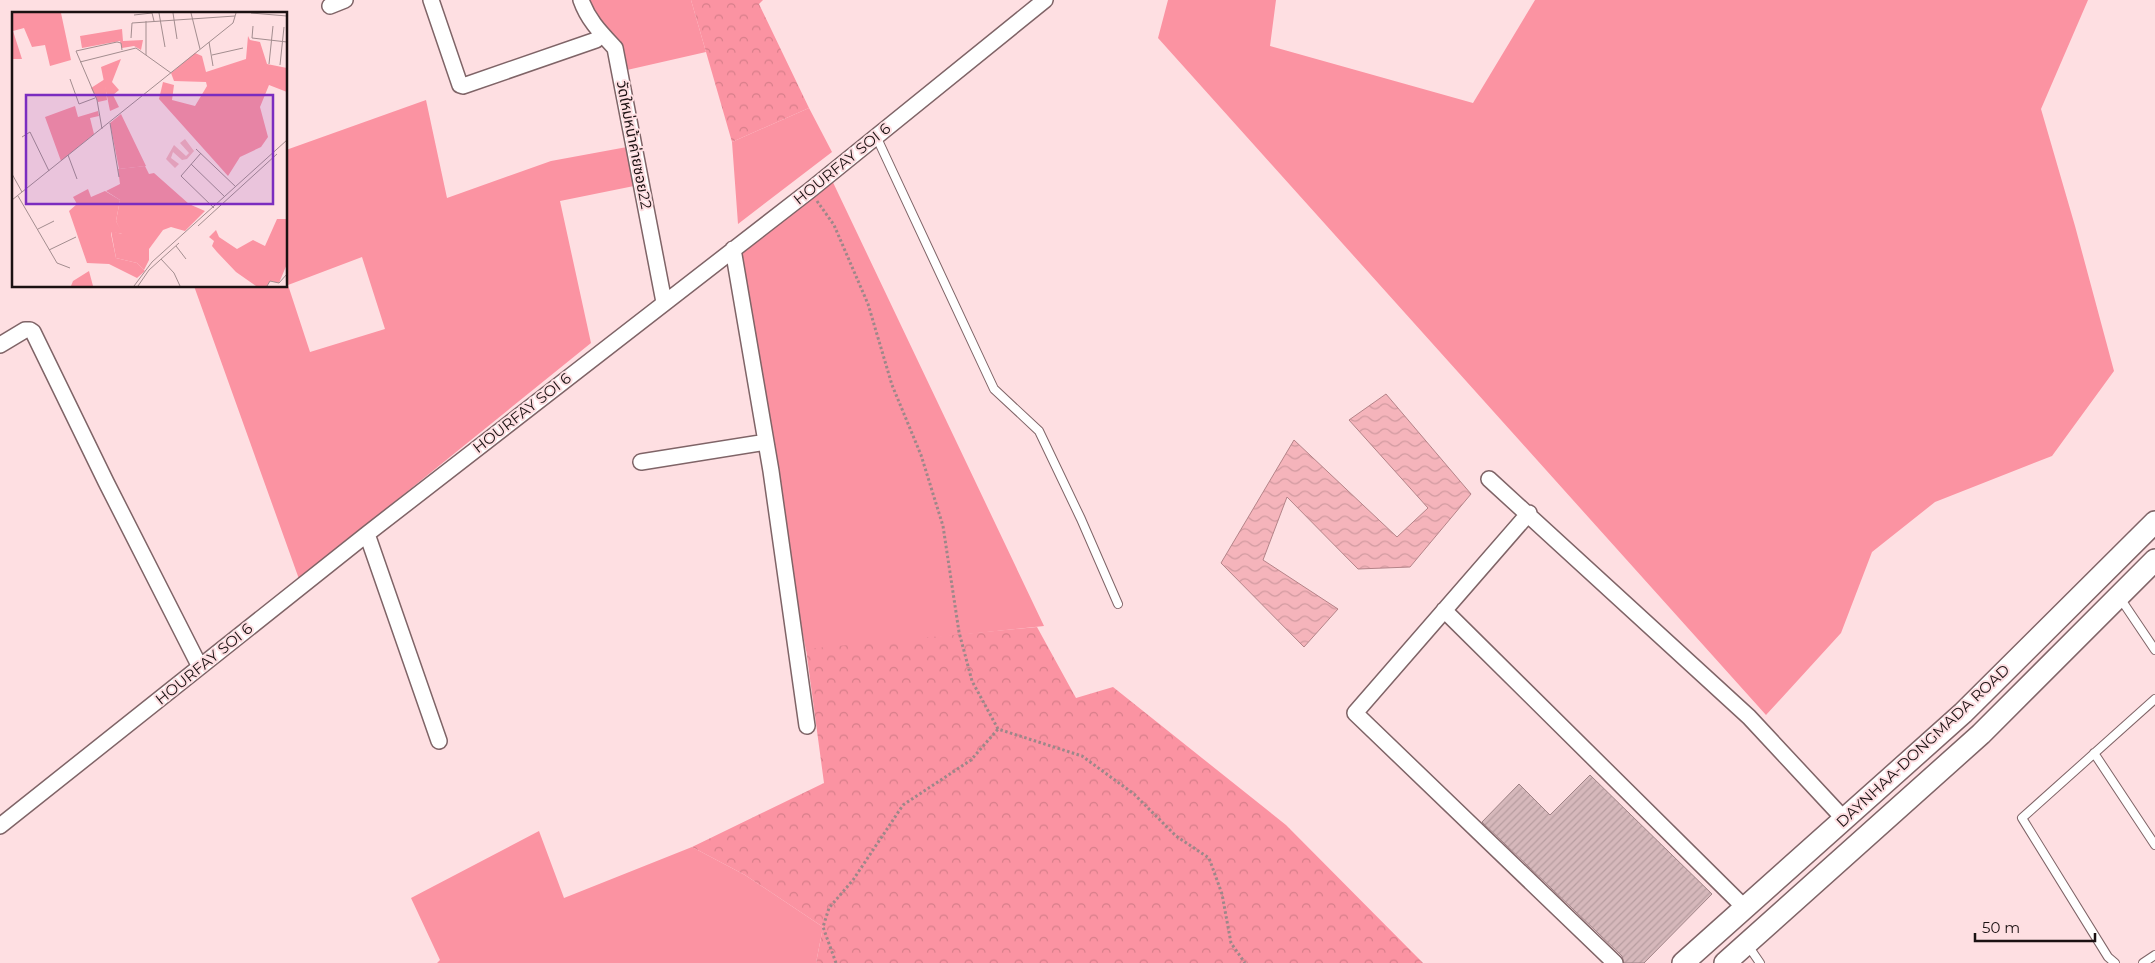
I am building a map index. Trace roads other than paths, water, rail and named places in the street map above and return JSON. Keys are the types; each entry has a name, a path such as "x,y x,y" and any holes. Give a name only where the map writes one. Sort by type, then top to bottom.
{"main road":[{"name":"DAYNHAA-DONGMADA ROAD","path":"1683,963 1962,714 2155,522"},
{"name":"DAYNHAA-DONGMADA ROAD","path":"1724,963 1981,734 2155,560"},
{"path":"1764,890 1784,910"}],"street":[{"path":"330,6 345,0"},
{"path":"431,0 460,85 463,86 596,40 601,34"},
{"name":"วัดใหม่หน้าค่ายซอย22","path":"581,0 586,14 601,34 615,48 664,302"},
{"name":"HOURFAY SOI 6","path":"0,826 367,534 809,191 1045,0"},
{"path":"733,249 766,442 807,726"},
{"path":"0,344 25,330 33,332 106,482 200,667"},
{"path":"641,462 766,442"},
{"path":"1489,478 1749,717 1844,819"},
{"path":"1529,514 1355,713 1615,963"},
{"path":"367,534 439,741"},
{"path":"1444,610 1745,908"}],"lane":[{"path":"876,136 994,389 1039,431 1081,518 1118,604"},
{"path":"2119,596 2155,650"},
{"path":"2115,963 2108,957 2022,818 2155,699"},
{"path":"2094,754 2155,845"},
{"path":"1746,944 1760,963"},
{"path":"2143,963 2155,955"}],"water":[{"path":"1386,394 1471,494 1410,567 1358,569 1287,497 1263,560 1338,609 1304,647 1221,563 1294,440 1397,537 1428,508 1349,420"}]}
